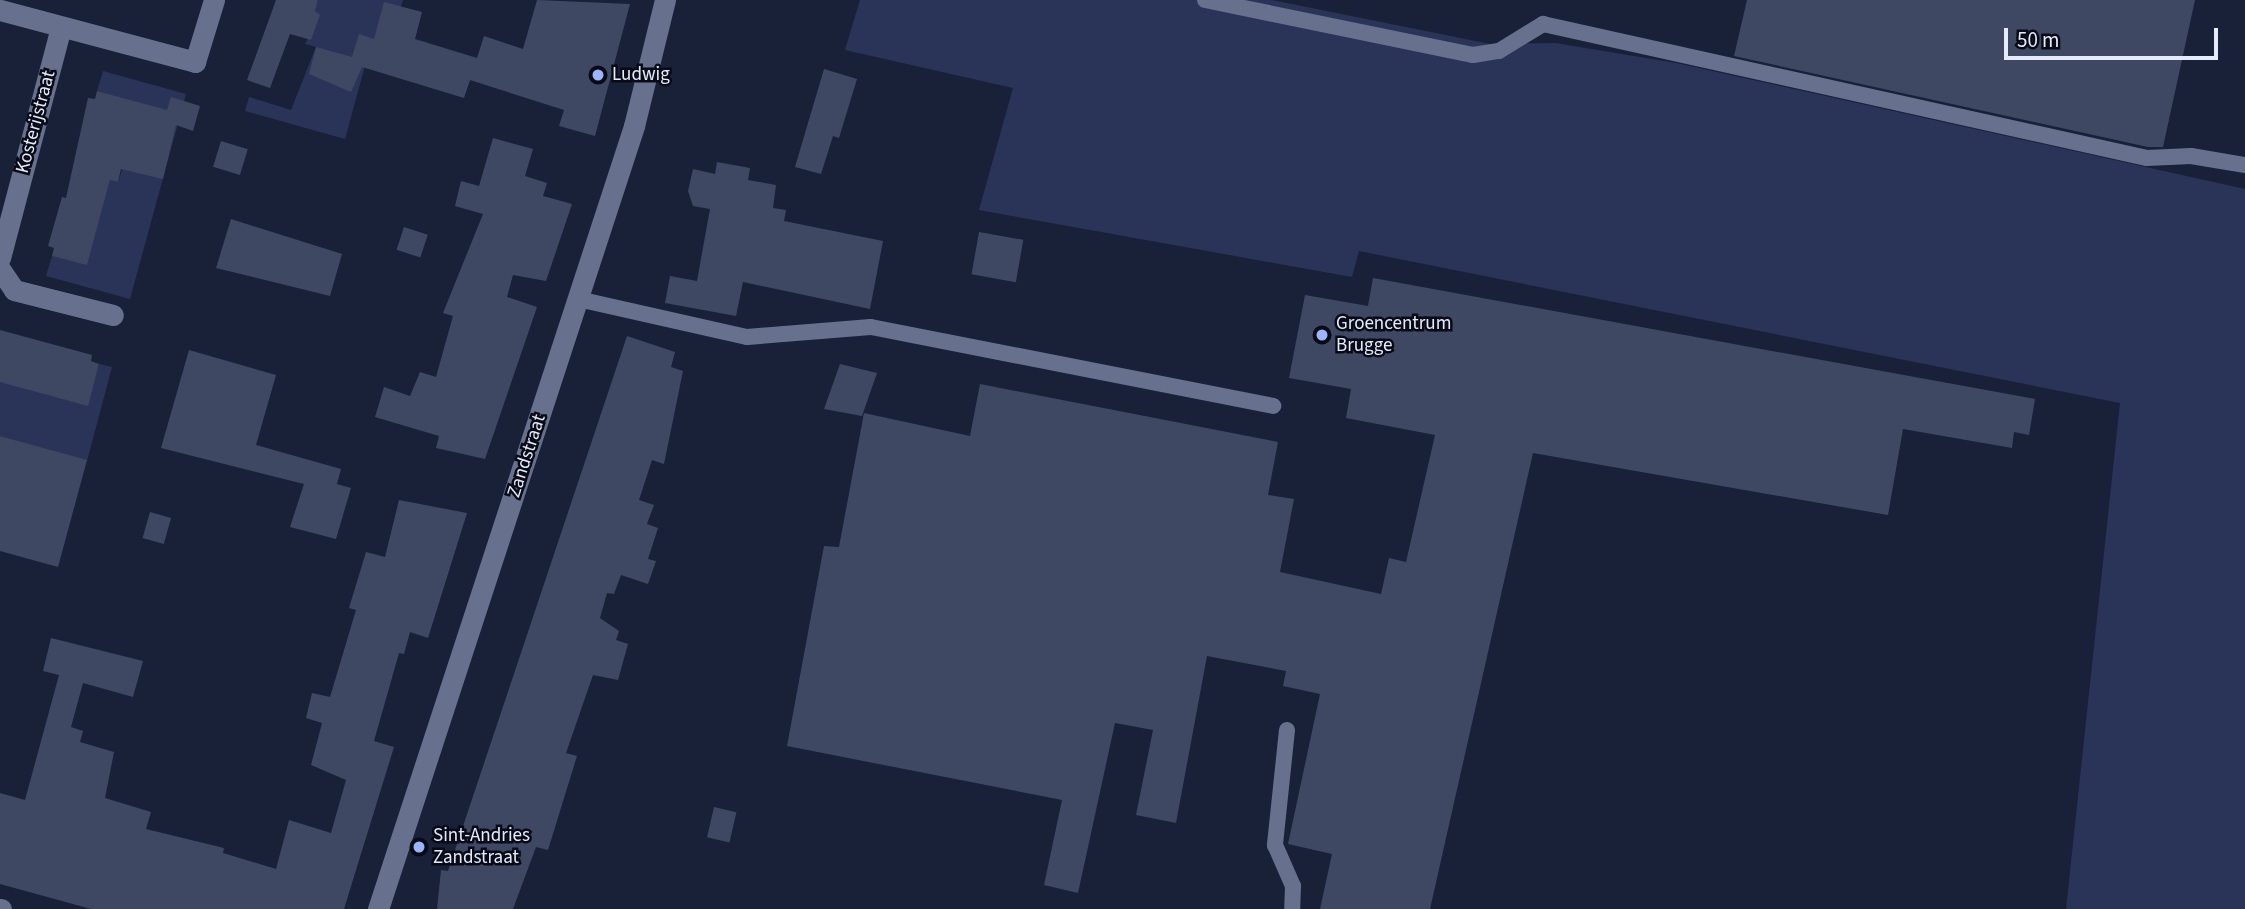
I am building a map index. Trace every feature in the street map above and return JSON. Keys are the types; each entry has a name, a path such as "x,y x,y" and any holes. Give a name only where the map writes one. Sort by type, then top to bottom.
{"street":[{"path":"0,10 195,62 214,0"},
{"name":"Zandstraat","path":"378,909 634,126 665,0"},
{"name":"Kosterijstraat","path":"0,258 61,27"},
{"path":"0,269 13,290 113,315"}],"lane":[{"path":"1205,0 1473,55 1499,51 1543,23 2147,159 2191,156 2245,164"},
{"path":"578,299 747,337 871,327 1273,406"},
{"path":"1287,730 1275,845 1293,886 1292,909"}],"shaded area":[{"path":"318,0 403,0 393,32 366,62 345,139 245,111 249,97 291,110 316,47 305,44 319,15 315,11"},
{"path":"860,0 1272,0 1490,44 1555,43 1676,63 2245,189 2245,909 2066,909 2120,403 1359,251 1352,277 979,210 1013,88 845,50"},
{"path":"103,71 186,94 130,299 46,276 52,256 87,264 110,180 118,182 144,104 97,91"},
{"path":"99,364 112,367 87,461 0,436 0,382 43,387 41,393 71,401 89,400"}],"building":[{"path":"276,0 318,0 315,11 320,15 311,40 290,34 270,88 247,80"},
{"path":"537,0 630,4 595,136 559,126 564,110 470,80 464,98 362,67 351,92 309,74 316,47 352,57 359,34 374,39 384,2 422,12 415,39 477,58 484,36 523,49"},
{"path":"1747,0 2195,0 2163,147 2148,147 1734,56"},
{"path":"824,69 857,79 839,138 833,136 821,174 795,167"},
{"path":"97,91 167,110 171,97 200,106 193,131 176,125 163,179 121,169 118,182 110,180 87,265 52,256 54,248 48,246 62,197 66,198 88,98 95,99"},
{"path":"493,138 533,149 525,176 547,183 543,196 572,204 546,281 513,275 507,297 537,307 485,459 436,448 439,436 375,417 384,387 410,396 420,372 436,377 453,316 443,313 483,214 455,206 461,181 479,186"},
{"path":"221,141 248,149 240,175 213,167"},
{"path":"717,162 750,168 748,180 776,185 773,208 786,210 784,221 883,241 870,309 743,282 736,316 665,303 670,276 697,281 710,209 693,206 688,191 693,169 715,174"},
{"path":"231,219 342,254 330,296 216,268"},
{"path":"404,227 428,235 420,258 397,250"},
{"path":"979,232 1023,240 1016,282 972,274"},
{"path":"1373,278 2035,399 2029,435 2014,432 2012,448 1903,429 1888,515 1533,453 1430,909 1320,909 1332,854 1288,844 1320,694 1283,686 1286,671 1207,656 1176,823 1136,815 1153,730 1115,723 1078,893 1044,885 1062,800 787,746 824,546 839,547 864,413 970,436 980,384 1278,442 1268,495 1294,499 1280,572 1381,594 1389,558 1406,562 1435,435 1346,418 1351,389 1289,378 1305,295 1368,306"},
{"path":"0,330 92,355 91,361 99,364 88,406 0,382"},
{"path":"627,336 675,352 671,367 683,371 664,464 652,460 639,500 654,505 647,524 658,528 648,559 656,561 648,584 621,575 614,594 607,593 600,618 619,631 616,640 628,644 618,680 593,675 566,753 577,756 548,850 536,847 513,909 437,909 441,870 448,871"},
{"path":"189,350 276,375 256,445 341,469 337,484 351,488 336,539 290,527 304,484 161,448"},
{"path":"840,364 877,373 862,416 824,409"},
{"path":"0,436 87,460 58,567 0,551"},
{"path":"399,500 467,513 428,638 410,632 404,654 399,653 374,741 394,747 344,909 91,909 0,884 0,793 25,800 59,675 43,671 51,638 143,661 133,697 83,683 71,727 83,731 80,742 114,752 105,798 151,812 146,829 224,848 223,853 276,869 289,820 331,833 346,780 311,765 322,723 306,718 312,693 330,697 356,610 349,608 366,552 385,557"},
{"path":"150,512 171,518 164,544 143,538"},
{"path":"714,807 736,812 729,842 707,837"}],"place":[{"name":"Ludwig","path":"598,75"},
{"name":"Groencentrum Brugge","path":"1322,335"},
{"name":"Sint-Andries Zandstraat","path":"419,847"}]}
